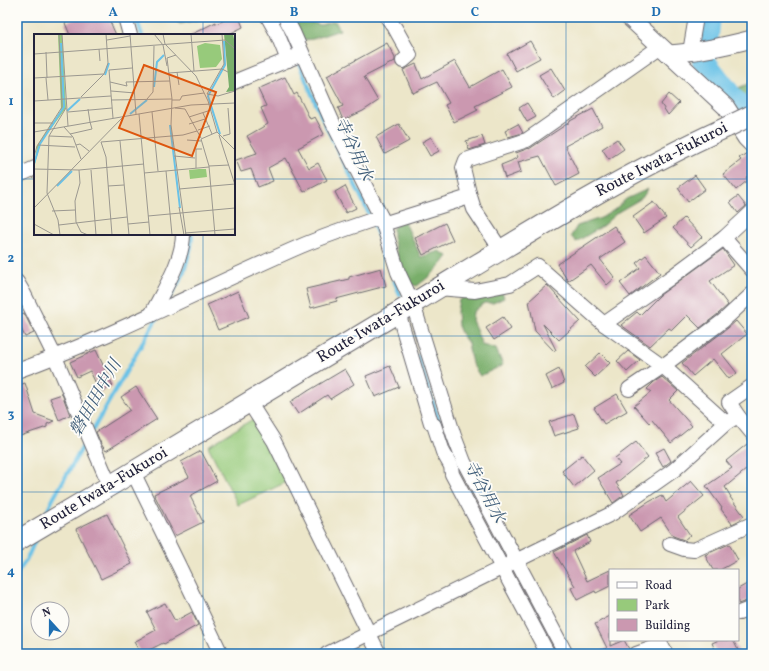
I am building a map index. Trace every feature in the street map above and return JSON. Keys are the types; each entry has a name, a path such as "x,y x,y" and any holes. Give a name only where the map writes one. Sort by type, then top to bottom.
{"main road":[{"name":"Route Iwata-Fukuroi","path":"17,541 582,201 686,145 752,115"}],"street":[{"path":"125,17 130,34"},
{"path":"268,17 277,33 288,60"},
{"path":"285,17 332,121 382,220 398,272 431,423 434,426 443,452 451,466 452,474 548,654"},
{"path":"387,17 410,55 403,61"},
{"path":"629,17 726,106 746,138 752,144"},
{"path":"690,52 696,17"},
{"path":"501,250 474,209 463,168 466,160 527,140 665,50 690,52 752,39"},
{"path":"235,82 302,54"},
{"path":"17,176 34,168"},
{"path":"17,371 55,357 151,315 302,245 382,220 466,198 469,193"},
{"path":"604,324 724,238 752,212"},
{"path":"151,315 178,262 183,235"},
{"path":"724,238 752,270"},
{"path":"438,288 475,291 510,284 538,266 604,324 663,366 732,420 752,433"},
{"path":"19,291 55,357 110,486"},
{"path":"629,389 663,366 723,321 752,294"},
{"path":"406,308 464,462 566,654"},
{"path":"732,420 729,402 752,386"},
{"path":"249,402 274,440 380,654"},
{"path":"327,654 613,513 674,470 732,420"},
{"path":"133,472 221,654"},
{"path":"670,544 684,549 694,550 752,524"},
{"path":"636,654 661,645 666,654"}],"green space":[{"path":"171,17 202,17 180,24"},
{"path":"285,17 304,17 305,20 320,25 335,21 340,30 313,39 297,41"},
{"path":"752,82 752,102 746,104 733,100 736,89"},
{"path":"648,189 642,198 618,212 601,227 576,242 571,236 577,226 601,218 614,210 626,199"},
{"path":"403,218 421,257 439,251 448,256 434,272 417,286 410,284 401,270 393,238 393,228"},
{"path":"502,292 504,298 493,303 484,303 473,312 472,320 482,345 496,349 503,365 480,376 472,364 468,343 458,326 457,311 459,300 470,295"},
{"path":"258,416 293,479 238,505 208,446"}],"building":[{"path":"80,17 108,17 116,34 70,34 65,23"},
{"path":"231,17 239,17 243,27 229,34 192,34 216,22 216,24"},
{"path":"530,41 540,58 516,71 507,54"},
{"path":"387,43 395,58 395,61 364,77 378,101 363,111 343,120 338,108 343,106 327,76"},
{"path":"455,61 470,87 502,69 512,87 475,106 478,110 454,122 445,105 449,103 437,82 413,93 403,70 416,64 422,79"},
{"path":"551,68 565,91 554,99 539,75"},
{"path":"285,77 294,95 297,93 310,119 315,117 324,134 298,148 309,168 318,163 327,180 304,192 286,158 268,168 273,181 258,187 251,169 241,172 236,160 257,153 247,136 268,124 261,108 266,106 258,89"},
{"path":"669,94 679,103 668,115 661,104"},
{"path":"527,103 536,117 527,122 519,108"},
{"path":"593,109 602,126 565,146 579,174 556,186 540,156 518,162 521,172 505,178 501,165 518,157 516,153 529,149 570,121"},
{"path":"399,124 409,141 385,154 376,137"},
{"path":"518,124 523,133 508,137 505,131"},
{"path":"482,136 485,145 469,150 466,141"},
{"path":"431,137 439,151 430,156 422,142"},
{"path":"617,139 624,149 609,159 602,149"},
{"path":"747,153 752,154 752,177 750,174 746,177 748,180 736,190 723,174 741,160 739,158"},
{"path":"695,175 705,189 688,202 678,188"},
{"path":"345,186 356,208 346,213 335,192"},
{"path":"738,196 746,206 738,213 730,202"},
{"path":"654,202 666,218 644,233 633,217"},
{"path":"684,218 702,237 691,247 673,228"},
{"path":"445,223 453,240 423,255 415,238"},
{"path":"614,226 625,242 600,259 615,278 607,285 591,265 568,281 557,264"},
{"path":"723,249 734,265 710,281 728,305 700,328 687,315 672,330 669,328 650,346 621,325 637,312 640,315 660,295"},
{"path":"646,255 660,273 630,296 620,283 640,268 636,263"},
{"path":"381,268 386,286 336,299 337,301 311,308 306,289 349,279 349,277"},
{"path":"547,285 580,321 559,340 543,324 556,350 554,351 535,331 529,301"},
{"path":"238,291 249,317 218,330 207,305"},
{"path":"24,313 34,333 25,337 17,319 17,316"},
{"path":"503,317 511,329 494,340 486,328"},
{"path":"736,321 747,334 722,354 737,373 729,379 713,359 693,376 682,363"},
{"path":"96,350 113,386 100,392 90,371 77,377 70,362"},
{"path":"628,351 640,360 627,372 617,361"},
{"path":"600,353 610,363 595,377 585,367"},
{"path":"390,366 399,387 375,397 366,376"},
{"path":"345,369 354,384 330,399 327,395 298,414 290,402"},
{"path":"559,369 564,383 552,389 546,376"},
{"path":"662,377 678,391 669,400 692,426 671,443 652,420 649,423 634,406 651,392 647,389"},
{"path":"25,383 35,414 54,421 47,424 47,427 17,437 17,386"},
{"path":"136,387 157,419 106,451 96,432 130,410 121,397"},
{"path":"62,394 70,415 59,420 50,398"},
{"path":"617,394 627,411 604,424 594,408"},
{"path":"574,414 579,428 554,436 549,422"},
{"path":"636,442 648,457 616,483 624,495 613,503 598,478 620,464 615,458"},
{"path":"747,444 752,451 752,465 725,487 730,497 744,516 732,524 706,486 732,468 726,461"},
{"path":"664,448 671,461 663,467 655,453"},
{"path":"201,451 217,481 190,496 203,522 175,536 154,494 189,477 181,462"},
{"path":"582,455 594,470 574,487 562,471"},
{"path":"691,481 704,496 678,517 690,535 684,540 673,536 661,518 640,532 629,515 662,495 666,502"},
{"path":"107,514 132,564 101,579 76,529"},
{"path":"587,535 590,542 573,551 587,581 609,570 609,586 596,593 595,591 577,600 571,588 575,586 554,552"},
{"path":"729,544 738,560 722,569 712,569 705,555"},
{"path":"752,581 752,599 739,604 739,588"},
{"path":"165,603 175,621 192,612 198,625 164,644 163,643 141,654 134,642 156,630 147,612"},
{"path":"609,617 610,646 625,641 629,649 628,654 594,654 607,648 595,624"},
{"path":"717,641 734,641 740,654 717,654 712,643"}],"waterway":[{"name":"磐田田中川","path":"136,17 142,34"},
{"name":"寺谷用水","path":"277,17 326,126 366,207 386,257"},
{"path":"709,17 704,62 752,124"},
{"name":"磐田田中川","path":"166,304 183,275 191,247 192,235"},
{"name":"寺谷用水","path":"394,280 400,295"},
{"name":"磐田田中川","path":"91,433 158,316"},
{"name":"寺谷用水","path":"418,356 440,424"},
{"name":"磐田田中川","path":"45,516 87,439"},
{"name":"磐田田中川","path":"17,574 27,559 36,538"}]}
